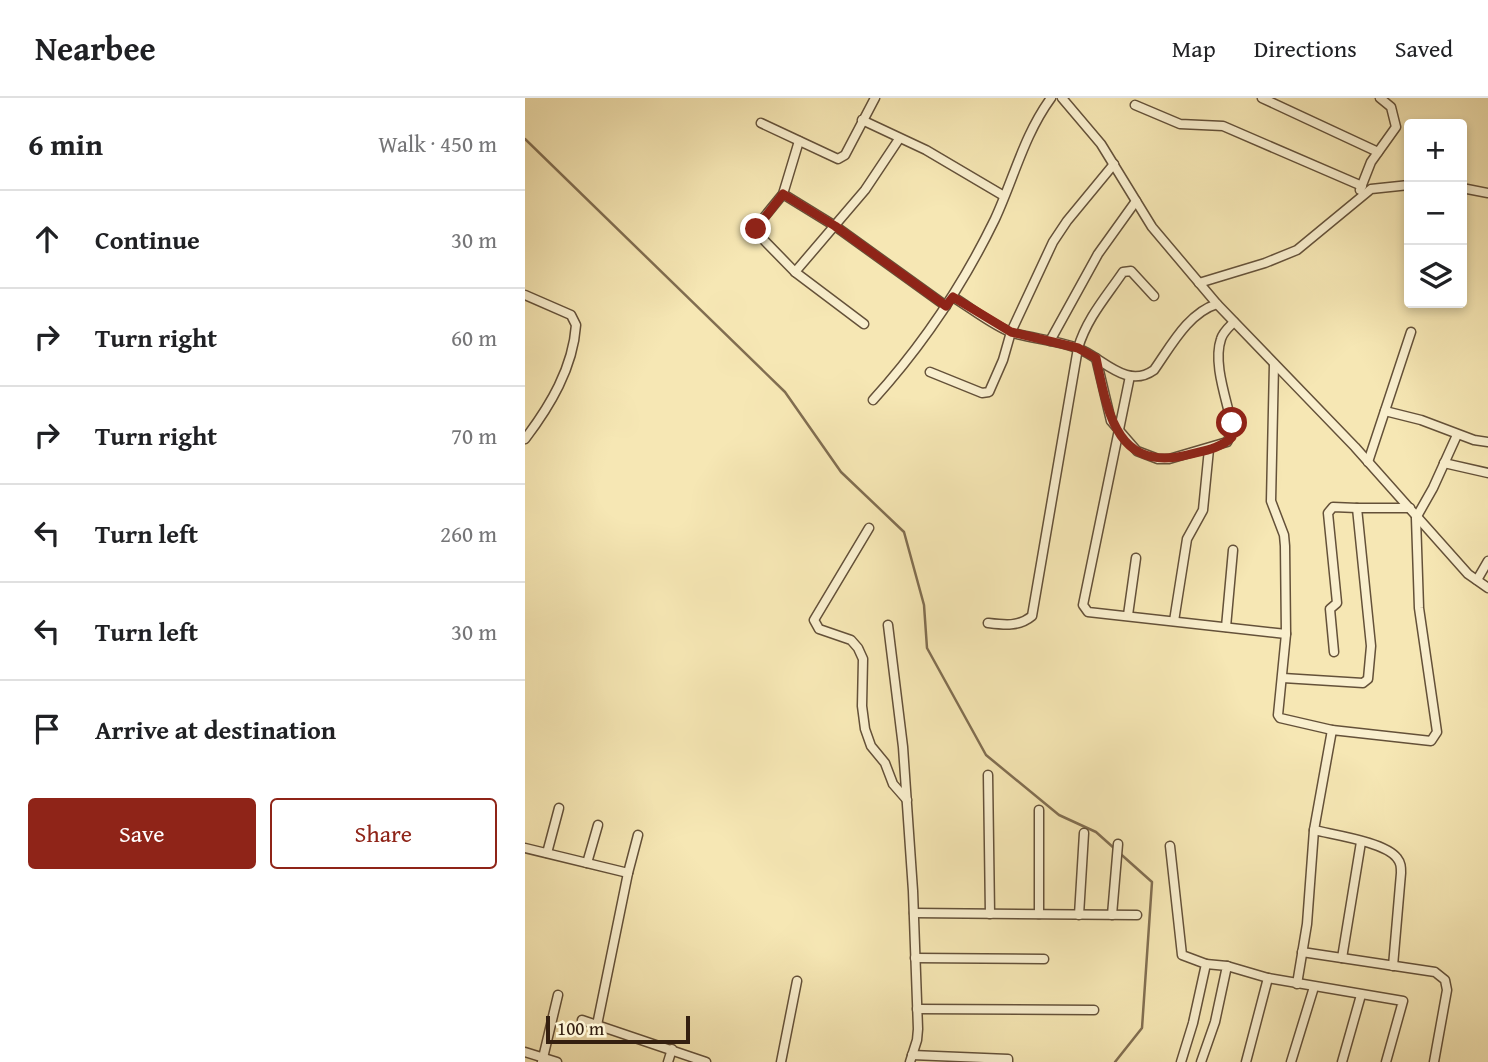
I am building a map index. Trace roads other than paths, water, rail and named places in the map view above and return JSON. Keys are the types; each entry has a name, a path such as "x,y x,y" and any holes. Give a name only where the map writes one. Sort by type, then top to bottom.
{"street":[{"path":"761,123 838,159 845,155 875,98"},
{"path":"873,400 901,368 953,297 995,218 1030,128 1051,98"},
{"path":"1062,98 1101,144 1152,227 1217,304 1368,462 1468,574 1488,588"},
{"path":"1262,98 1378,152"},
{"path":"1357,200 1371,162 1396,127 1391,107 1380,98"},
{"path":"1135,105 1180,124 1223,126 1362,186"},
{"path":"862,120 926,150 1004,196"},
{"path":"795,272 865,190 899,139"},
{"path":"799,141 783,194 757,226 756,232 795,272 864,324"},
{"path":"930,372 982,393 989,392 1003,360 1011,332 1058,233 1114,164"},
{"path":"1199,283 1265,263 1297,250 1371,189 1404,186"},
{"path":"1467,189 1488,193"},
{"path":"783,194 835,226 946,306"},
{"path":"1050,341 1098,254 1136,201"},
{"path":"988,624 1017,624 1032,616 1078,348 1092,314 1123,272 1132,271 1154,296"},
{"path":"525,295 571,315 576,325 561,384 542,417 525,439"},
{"path":"953,297 1011,332 1078,348 1112,369 1130,376 1148,374 1154,370 1192,319 1206,307 1217,304"},
{"path":"1096,358 1107,412 1117,431 1137,451 1158,459 1169,459 1209,449 1227,442 1232,437 1219,352 1223,333 1234,322"},
{"path":"1368,462 1411,332"},
{"path":"1274,364 1271,492 1272,506 1284,535 1286,634 1278,713 1280,718 1332,730 1431,741 1435,738 1437,732 1419,608 1416,518 1458,435"},
{"path":"1130,376 1083,605 1088,612 1286,634"},
{"path":"1385,411 1421,419 1458,435 1488,442"},
{"path":"1174,621 1187,539 1203,510 1209,449"},
{"path":"1444,463 1488,473"},
{"path":"1333,652 1330,609 1336,603 1328,513 1333,507 1410,508"},
{"path":"1283,678 1363,683 1368,679 1371,646 1357,509"},
{"path":"869,528 814,620 819,629 851,640 858,649 863,659 862,706 865,729 871,746 885,762 893,784 907,800"},
{"path":"1226,627 1233,550"},
{"path":"1128,615 1136,558"},
{"path":"1477,580 1488,561"},
{"path":"888,625 903,747 914,913 917,1040 911,1059 1008,1059 1008,1062"},
{"path":"1297,984 1307,924 1314,830 1332,730"},
{"path":"988,775 990,914"},
{"path":"547,853 559,808"},
{"path":"1039,810 1039,915"},
{"path":"587,863 598,825"},
{"path":"1314,830 1390,852 1401,864 1393,965"},
{"path":"1079,915 1084,833"},
{"path":"597,1025 638,835"},
{"path":"1342,958 1361,842"},
{"path":"1112,915 1118,844"},
{"path":"1170,846 1182,954 1206,964 1227,966 1268,978 1403,1001 1386,1062"},
{"path":"525,848 628,873"},
{"path":"914,913 1137,915"},
{"path":"1302,952 1435,972 1445,980 1446,1003 1434,1062"},
{"path":"915,958 1044,959"},
{"path":"1181,1062 1206,964"},
{"path":"1201,1062 1215,1023 1227,966"},
{"path":"1246,1062 1268,978"},
{"path":"781,1062 797,981"},
{"path":"1291,1062 1314,987"},
{"path":"543,1060 558,995"},
{"path":"1342,1062 1361,995"},
{"path":"917,1009 1094,1010"},
{"path":"582,1020 706,1062"},
{"path":"668,1062 673,1049"},
{"path":"525,1052 543,1060 557,1062"}],"waterway":[{"path":"525,139 785,392 841,472 904,532 924,605 927,648 986,755 1059,815 1096,832 1152,882 1142,1028 1115,1062"}]}
